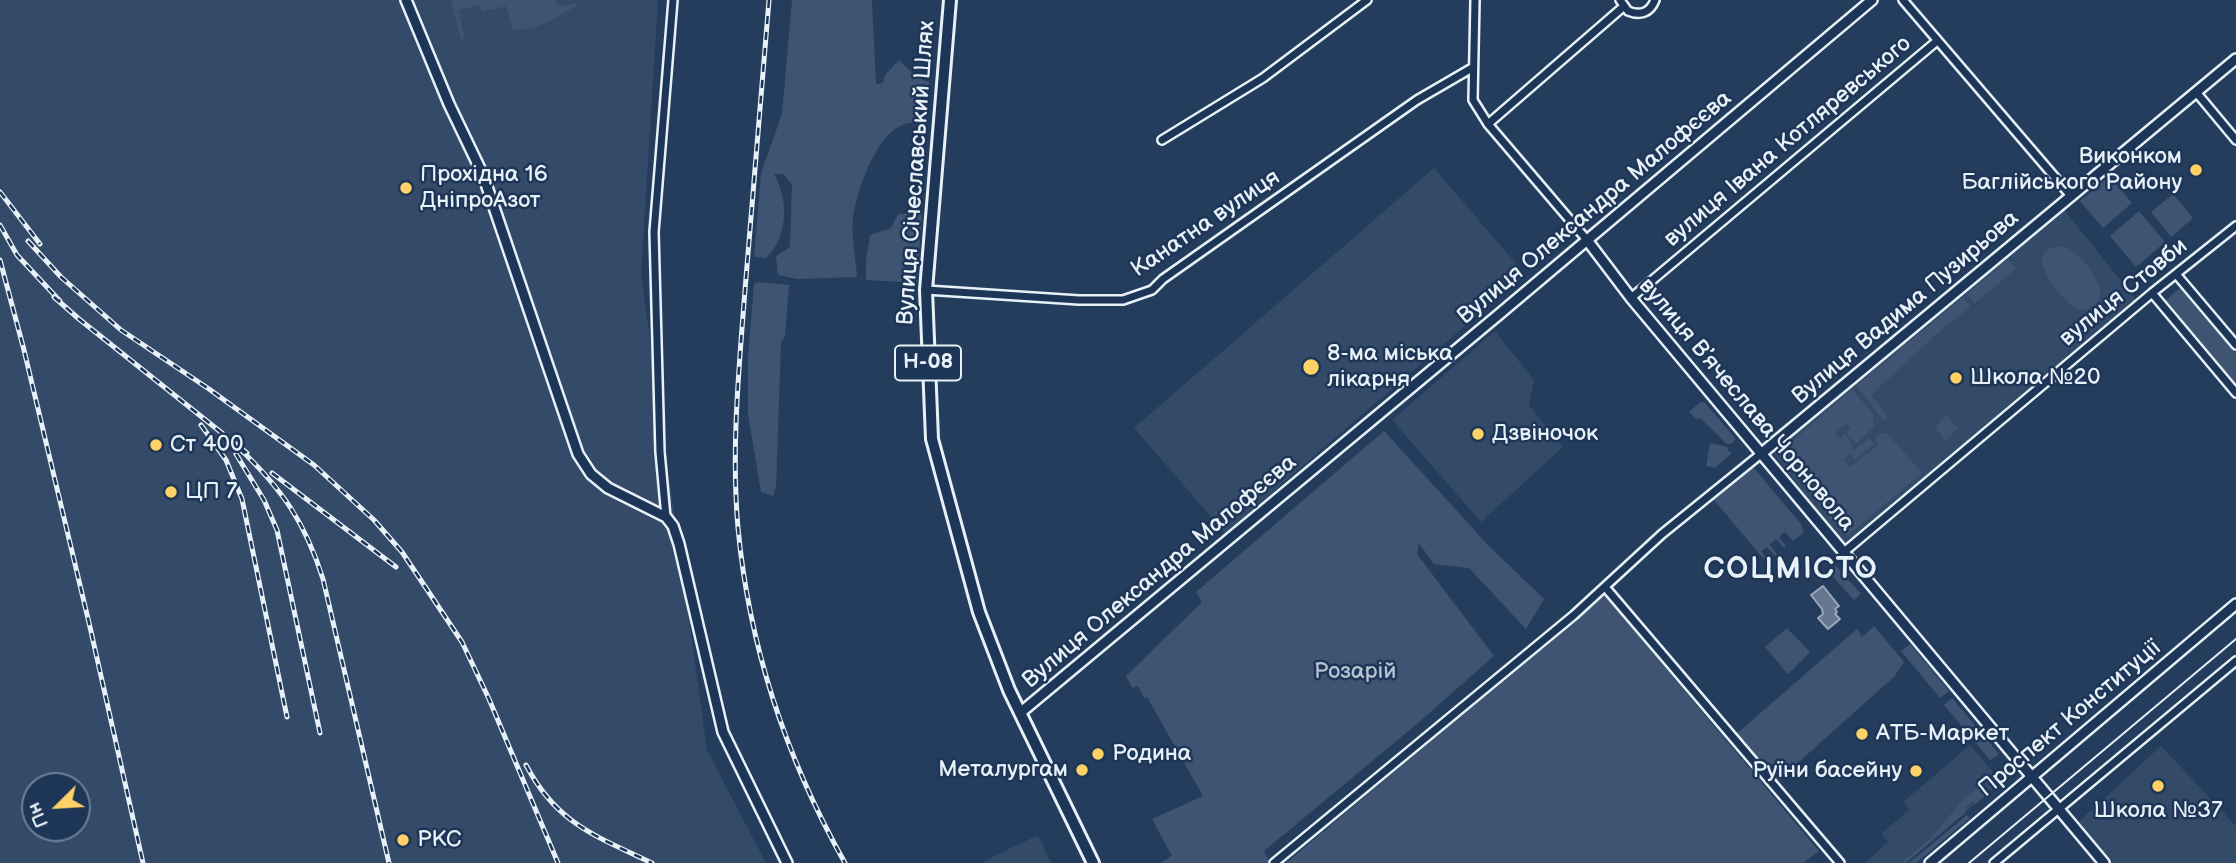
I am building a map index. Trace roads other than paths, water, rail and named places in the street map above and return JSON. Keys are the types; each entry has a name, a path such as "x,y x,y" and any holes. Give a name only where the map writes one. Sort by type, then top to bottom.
{"main road":[{"name":"Вулиця Січеславський Шлях","path":"950,0 926,290 930,411 938,467 979,612 1020,713 1093,863"}],"street":[{"path":"406,0 449,104 483,175 578,454 591,474 608,488 666,517 673,526 723,732 788,863"},
{"path":"666,517 660,452 654,232 673,0"},
{"path":"1162,140 1264,78 1367,0"},
{"name":"вулиця Вʼячеслава Чорновола","path":"1475,0 1473,100 1488,124 2059,808"},
{"path":"1488,124 1621,4 1628,11 1639,14 1650,9 1655,0"},
{"name":"Вулиця Олександра Малофєєва","path":"1020,713 1872,0"},
{"path":"1903,0 2071,196"},
{"name":"вулиця Івана Котляревського","path":"1631,298 1937,41"},
{"name":"Вулиця Вадима Пузирьова","path":"1762,453 2236,59"},
{"name":"Канатна вулиця","path":"926,290 1079,300 1123,300 1152,290 1163,279 1417,100 1472,68"},
{"path":"2196,92 2236,140"},
{"name":"вулиця Стовби","path":"1844,552 2152,293 2236,226"},
{"path":"2176,274 2236,345"},
{"path":"2152,293 2236,393"},
{"path":"1274,863 1574,615 1662,534 1762,453"},
{"path":"1605,587 1839,863"},
{"name":"Проспект Конституції","path":"1930,863 2236,604"},
{"path":"1994,863 2236,661"},
{"path":"2059,808 2104,863"}],"tram line":[{"path":"1969,863 2236,639"}],"railway":[{"path":"769,0 738,379 735,468 738,528 751,616 774,701 805,784 845,863"},
{"path":"0,192 40,244"},
{"path":"0,225 17,255 60,301"},
{"path":"28,241 61,277 121,330 314,465 374,520 402,552 462,642 558,863"},
{"path":"0,260 90,627 143,863"},
{"path":"54,297 247,453"},
{"path":"201,425 226,460 242,499 287,717"},
{"path":"239,448 280,492 300,523 316,559 323,579 389,863"},
{"path":"236,454 264,500 277,530 320,733"},
{"path":"272,473 396,567"},
{"path":"526,765 538,785 565,815 596,836 652,863"}],"place":[{"name":"Виконком Баглійського Району","path":"2196,170"},
{"name":"Прохідна 16 ДніпроАзот","path":"406,188"},
{"name":"8-ма міська лікарня","path":"1311,367"},
{"name":"Школа №20","path":"1956,378"},
{"name":"Дзвіночок","path":"1478,434"},
{"name":"Ст 400","path":"156,445"},
{"name":"ЦП 7","path":"171,492"},
{"name":"АТБ-Маркет","path":"1862,734"},
{"name":"Родина","path":"1098,754"},
{"name":"Металургам","path":"1082,770"},
{"name":"Руїни басейну","path":"1916,771"},
{"name":"Школа №37","path":"2158,786"},
{"name":"РКС","path":"403,840"}],"district":[{"name":"СОЦМІСТО","path":"1791,570"}],"park label":[{"name":"Розарій","path":"1355,672"}]}
